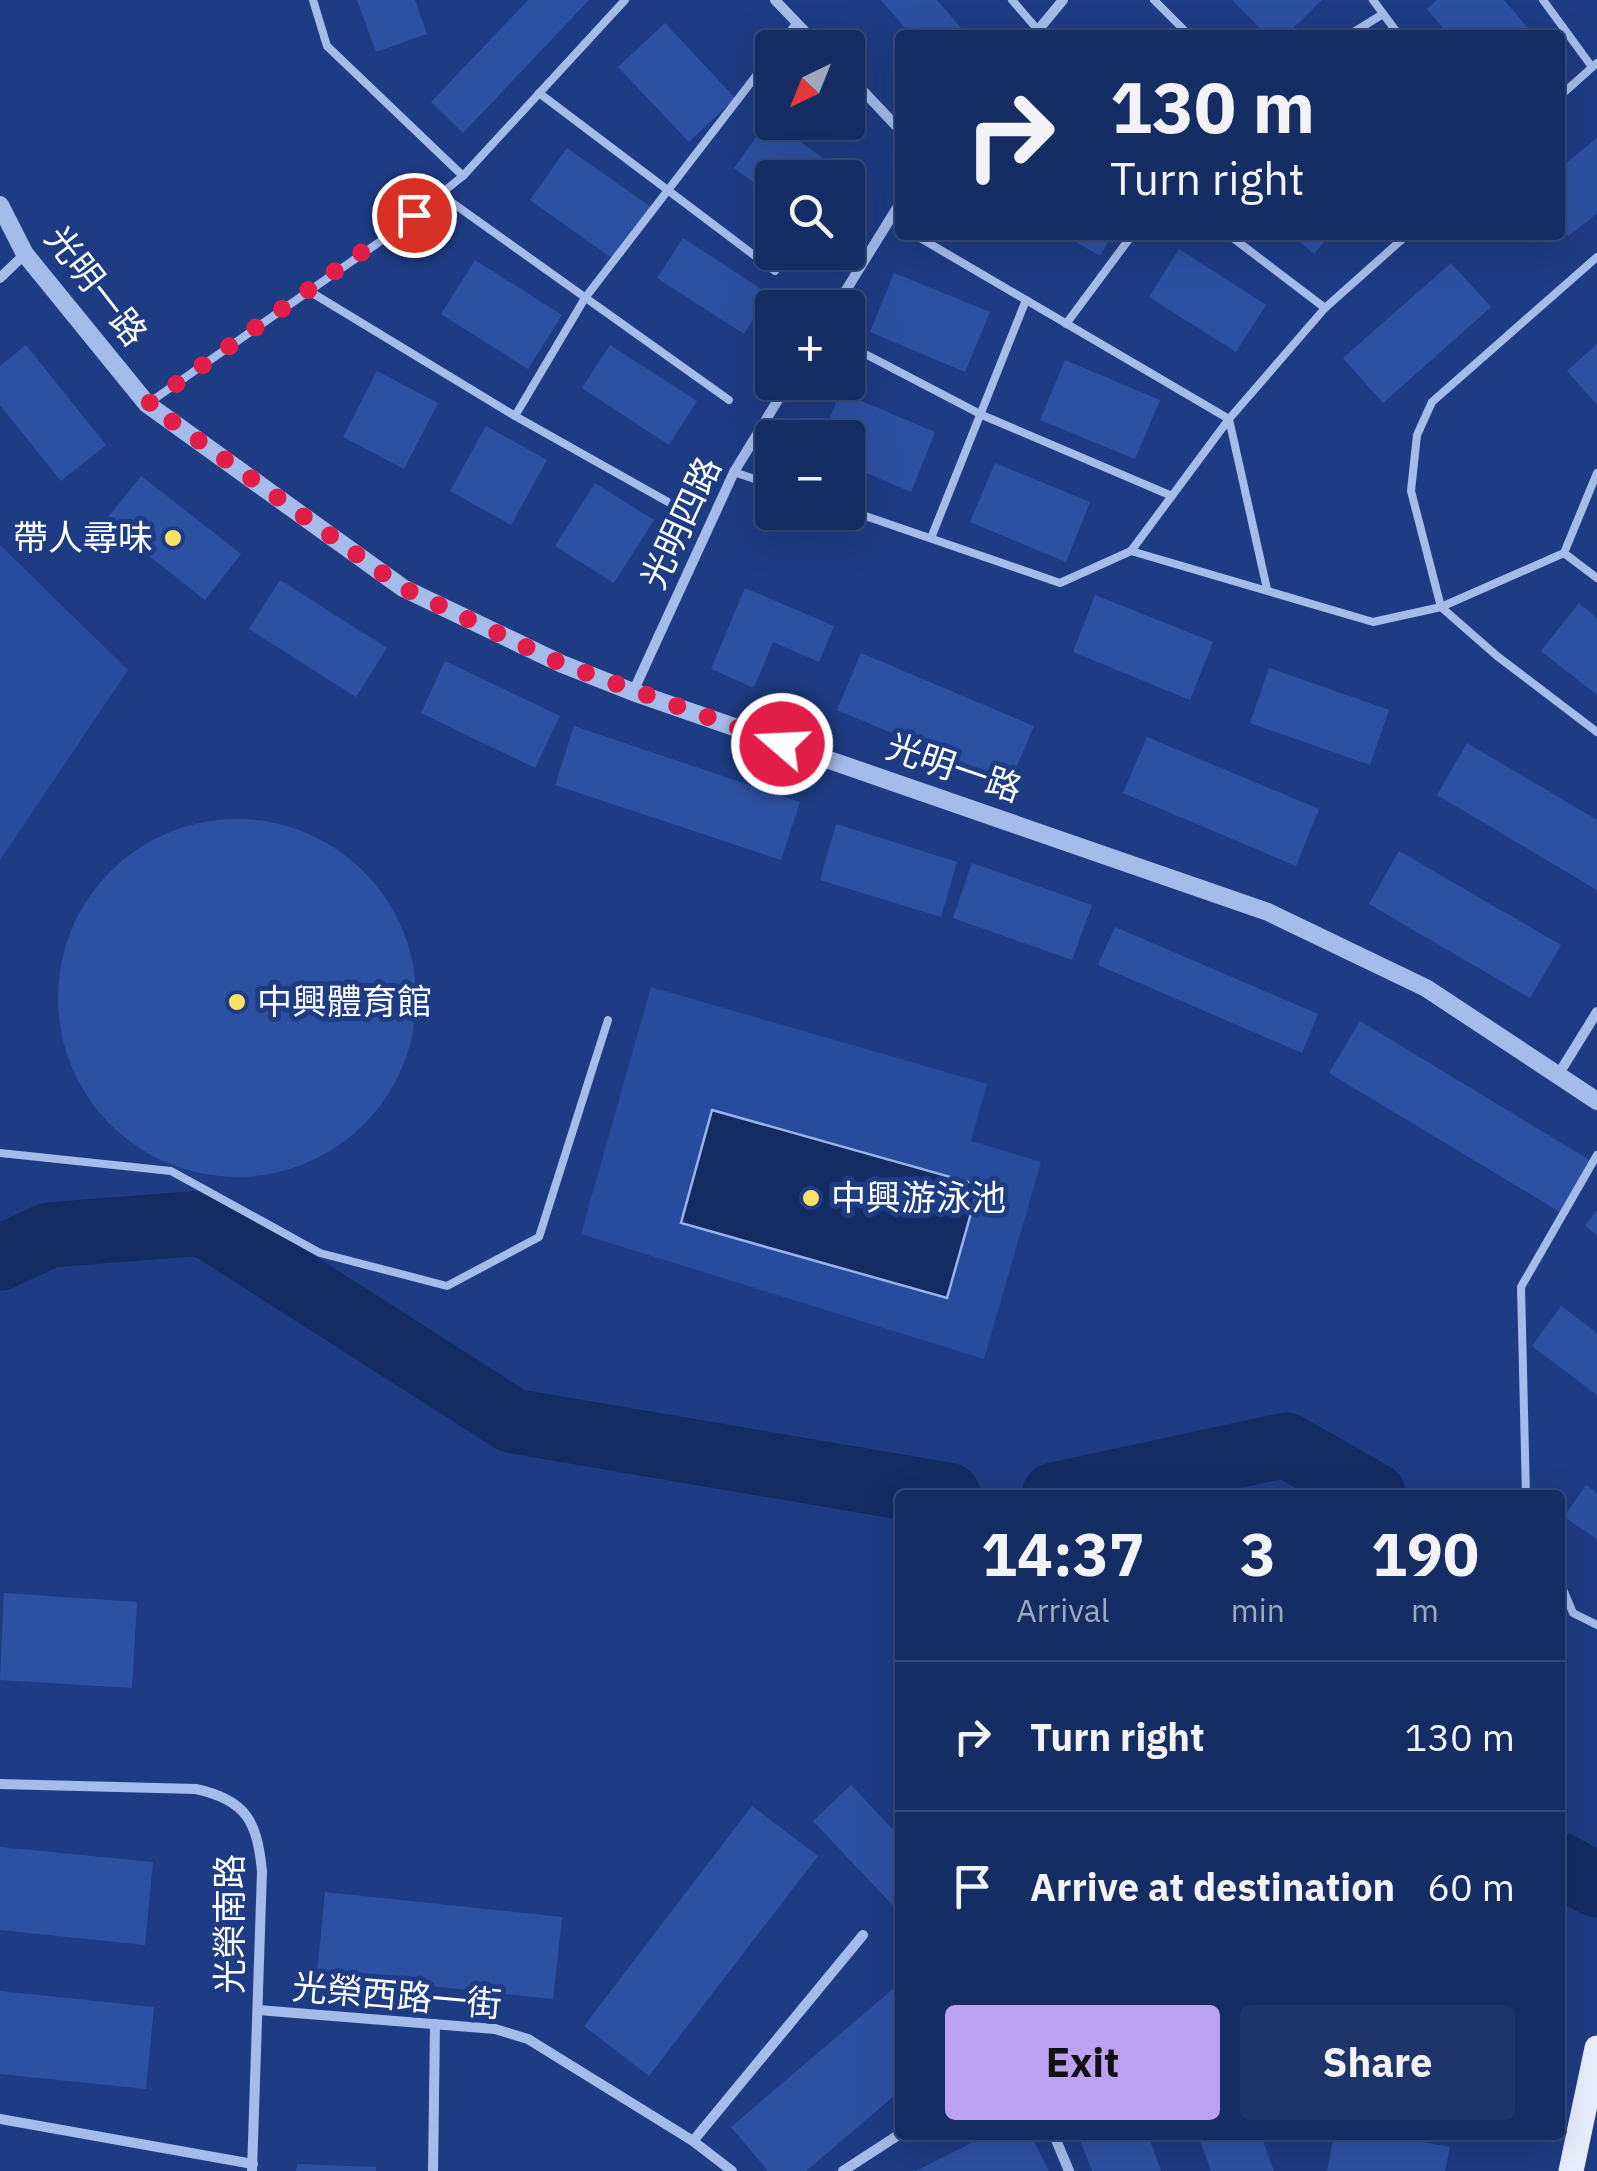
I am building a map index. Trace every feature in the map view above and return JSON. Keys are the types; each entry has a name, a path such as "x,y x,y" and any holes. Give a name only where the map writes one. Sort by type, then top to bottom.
{"main road":[{"path":"1571,2171 1595,2055"}],"street":[{"path":"776,0 804,30"},
{"path":"1038,30 1063,0"},
{"path":"865,93 895,125"},
{"name":"光明一路","path":"0,205 25,254 148,404 403,588 562,664 633,692 1268,912 1426,988 1597,1100"},
{"path":"848,290 895,223"},
{"path":"0,278 25,254"},
{"name":"光明四路","path":"633,692 734,472 778,400"},
{"path":"1558,1076 1597,1012"},
{"name":"光榮南路","path":"0,1784 196,1789 223,1794 246,1813 259,1839 262,1871 252,2168"},
{"path":"693,2141 863,1936"},
{"name":"光榮西路一街","path":"258,2010 495,2029 528,2038 693,2141 732,2171"},
{"path":"433,2171 434,2024"},
{"path":"0,2118 252,2168"},
{"path":"842,2171 895,2137"},
{"path":"1056,2140 1069,2171"}],"lane":[{"path":"313,0 327,46 463,176"},
{"path":"148,404 388,236 463,176 624,0"},
{"path":"1012,0 1034,30"},
{"path":"1154,0 1184,30"},
{"path":"1373,0 1394,30"},
{"path":"1543,0 1595,65 1565,92"},
{"path":"1357,30 1383,14"},
{"path":"791,30 797,22"},
{"path":"515,416 585,298 755,78"},
{"path":"539,93 755,254"},
{"path":"440,194 729,400"},
{"path":"923,240 1229,420 1266,590"},
{"path":"1066,324 1128,240"},
{"path":"1235,240 1325,308"},
{"path":"1392,240 1396,244"},
{"path":"865,516 1060,582 1131,551 1229,420 1325,308 1400,240"},
{"path":"1597,256 1432,402 1416,435 1411,492 1441,607 1497,656 1597,732"},
{"path":"310,291 515,416 668,502"},
{"path":"930,538 1026,300"},
{"path":"865,354 982,416 1172,496"},
{"path":"734,472 755,479"},
{"path":"1131,551 1373,622 1441,607 1564,553 1597,473"},
{"path":"1564,553 1597,578"},
{"path":"0,1153 171,1171 320,1253 447,1286 539,1237 608,1020"},
{"path":"1526,1490 1521,1287 1597,1155"},
{"path":"1565,1595 1572,1613 1597,1626"}],"shaded area":[{"path":"0,545 128,670 0,860"},
{"name":"中興游泳池","path":"651,987 987,1084 971,1141 1041,1162 984,1359 581,1234"},
{"path":"712,1110 979,1185 947,1298 681,1223"}],"building":[{"path":"357,0 415,0 427,34 376,52"},
{"path":"528,0 589,0 463,133 431,102"},
{"path":"881,0 937,0 963,30 907,30"},
{"path":"1232,0 1322,0 1291,30 1262,30"},
{"path":"1437,0 1504,0 1530,30 1445,30 1427,9"},
{"path":"665,23 735,98 689,142 618,67"},
{"path":"1597,138 1597,214 1568,236 1565,232 1565,164"},
{"path":"755,139 798,140 826,160 755,160 755,183 734,168"},
{"path":"567,148 651,207 613,259 530,200"},
{"path":"683,238 763,290 755,290 755,316 744,334 657,278"},
{"path":"1073,240 1109,240 1100,256"},
{"path":"1298,240 1326,240 1314,254"},
{"path":"1179,249 1266,305 1236,352 1149,297"},
{"path":"475,260 562,315 528,369 441,314"},
{"path":"1451,263 1491,307 1383,403 1343,358"},
{"path":"894,273 990,312 965,372 870,332"},
{"path":"1597,344 1597,405 1567,371"},
{"path":"26,345 106,445 61,481 0,405 0,366"},
{"path":"610,345 697,401 669,445 582,388"},
{"path":"1065,360 1160,400 1135,459 1040,420"},
{"path":"377,371 438,403 404,469 343,437"},
{"path":"837,400 859,400 935,432 911,492 865,472 865,420 829,420"},
{"path":"486,426 547,460 511,525 450,491"},
{"path":"995,463 1090,502 1066,562 970,522"},
{"name":"帶人尋味","path":"141,476 241,554 205,600 105,521"},
{"path":"595,483 654,520 614,583 555,546"},
{"path":"280,580 387,648 356,697 249,629"},
{"path":"745,588 834,626 819,662 773,642 754,688 711,669"},
{"path":"1095,595 1213,642 1190,700 1073,652"},
{"path":"1579,603 1597,618 1597,695 1541,651"},
{"path":"861,653 1034,726 1010,782 837,710"},
{"path":"445,661 560,716 535,768 421,713"},
{"path":"1269,668 1389,710 1370,765 1250,723"},
{"path":"574,726 800,802 781,860 555,785"},
{"path":"1147,737 1319,809 1296,866 1123,793"},
{"path":"1467,743 1597,820 1597,890 1437,795"},
{"name":"中興體育館","path":"219,819 255,819 289,826 322,840 351,859 376,884 395,913 409,946 416,998 413,1033 403,1067 376,1112 351,1137 322,1156 289,1170 255,1177 219,1177 185,1170 152,1156 123,1137 98,1112 79,1083 65,1050 58,1016 58,980 65,946 79,913 98,884 123,859 152,840 185,826"},
{"path":"836,824 957,862 941,917 820,880"},
{"path":"1399,851 1561,945 1530,998 1369,904"},
{"path":"972,863 1092,905 1072,960 953,918"},
{"path":"1115,927 1318,1014 1302,1053 1098,965"},
{"path":"1360,1021 1591,1161 1560,1212 1329,1073"},
{"path":"1597,1210 1597,1235 1585,1226"},
{"path":"1561,1306 1597,1333 1597,1395 1532,1346"},
{"path":"1586,1485 1597,1493 1597,1539 1565,1518"},
{"path":"4,1593 137,1602 132,1688 0,1680"},
{"path":"851,1785 895,1832 895,1908 813,1821"},
{"path":"752,1806 818,1856 649,2076 584,2026"},
{"path":"0,1847 153,1862 145,1945 0,1930"},
{"path":"325,1892 562,1917 553,1999 317,1974"},
{"path":"895,1987 895,2095 806,2171 768,2171 731,2127"},
{"path":"0,1991 154,2007 146,2089 0,2074"},
{"path":"977,2140 1034,2140 1049,2171 916,2171"},
{"path":"1080,2140 1150,2140 1161,2171 1092,2171"},
{"path":"1200,2140 1263,2140 1274,2171 1211,2171"},
{"path":"1333,2140 1413,2140 1450,2147 1445,2171 1327,2171"},
{"path":"297,2164 376,2167 376,2171 296,2171"}],"waterway":[{"path":"0,1258 49,1235 203,1223 513,1421 919,1490"},
{"path":"1077,1490 1286,1445 1365,1490"},
{"path":"1565,1868 1597,1885"}],"place":[{"name":"帶人尋味","path":"173,538"},
{"name":"中興體育館","path":"237,1002"},
{"name":"中興游泳池","path":"811,1198"}],"route":[{"path":"414,215 148,404 403,588 562,664 782,744"}]}
